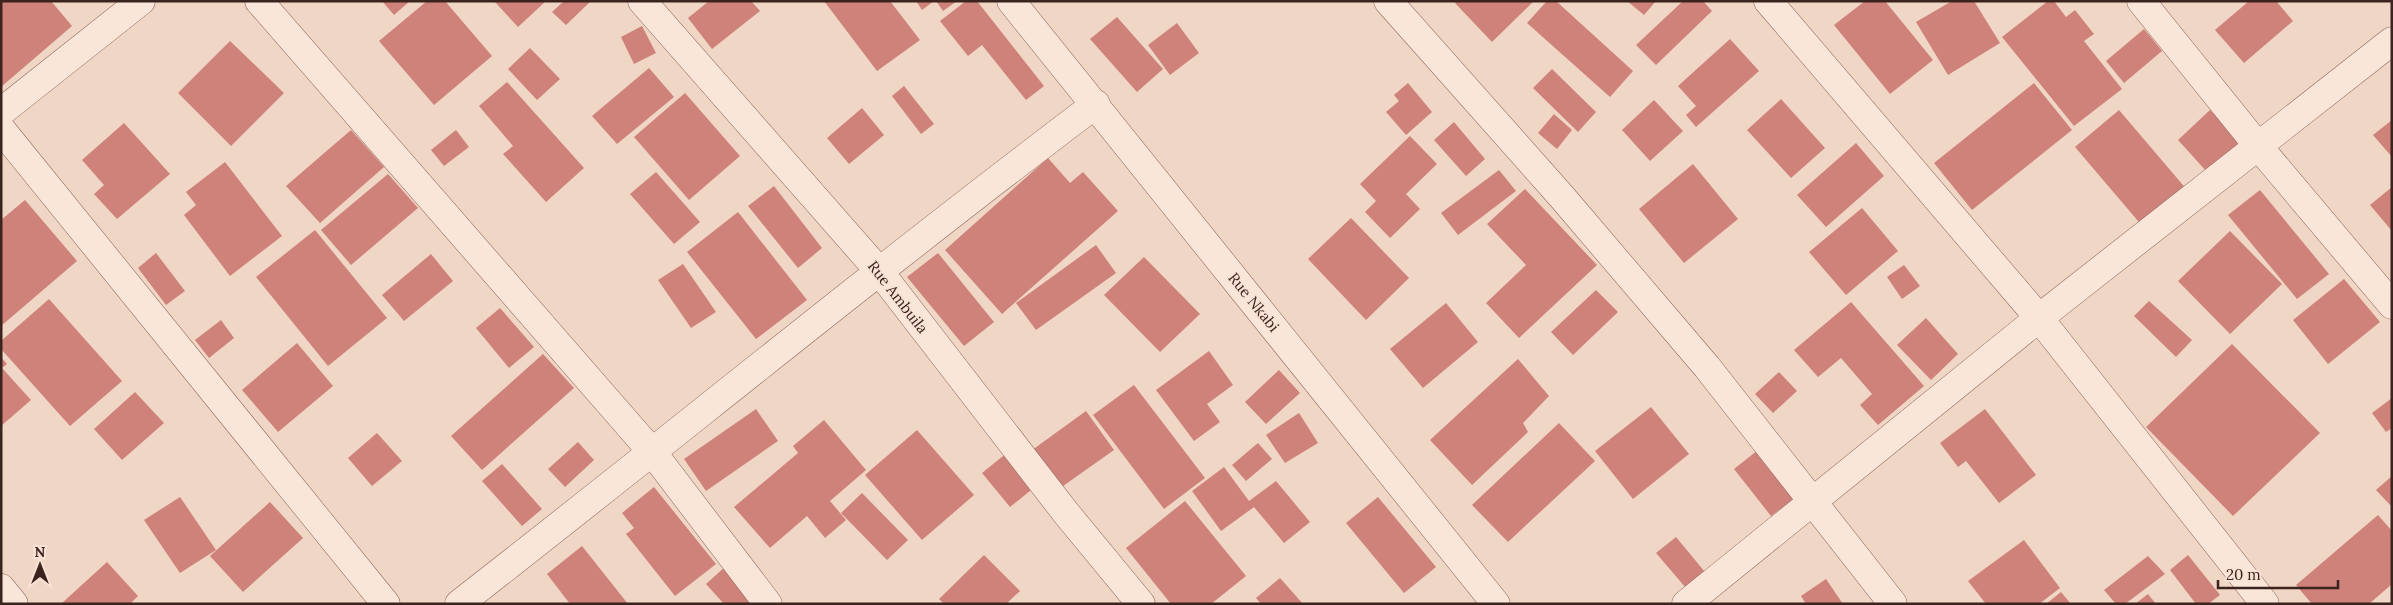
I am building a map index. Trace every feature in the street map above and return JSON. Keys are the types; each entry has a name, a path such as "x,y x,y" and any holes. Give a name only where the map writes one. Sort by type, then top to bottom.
{"street":[{"path":"1,112 140,1"},
{"path":"259,1 653,453 768,604"},
{"name":"Rue Ambuila","path":"642,1 879,271 1066,512 1141,604"},
{"name":"Rue Nkabi","path":"1011,1 1096,104 1496,604"},
{"path":"1388,1 1562,197 1707,367 1893,604"},
{"path":"1768,1 2039,318 2265,604"},
{"path":"2141,1 2258,146 2392,305"},
{"path":"1686,604 2039,318 2392,41"},
{"path":"459,604 653,453 879,271 1096,104"},
{"path":"1,129 386,604"},
{"path":"1,588 14,604"}],"building":[{"path":"1,1 51,1 72,26 1,87"},
{"path":"382,1 410,1 394,15"},
{"path":"427,1 445,1 492,56 434,105 379,41"},
{"path":"494,1 546,1 518,27"},
{"path":"564,1 591,1 566,25 552,12"},
{"path":"709,1 751,1 760,11 712,49 688,18"},
{"path":"824,1 890,1 920,40 877,71"},
{"path":"916,1 934,1 922,10"},
{"path":"936,1 957,1 943,11"},
{"path":"966,1 977,1 1044,86 1026,100 982,45 968,56 940,21"},
{"path":"1457,1 1534,1 1492,42 1455,3"},
{"path":"1547,1 1556,1 1633,71 1610,97 1527,23"},
{"path":"1627,1 1656,1 1644,15"},
{"path":"1683,1 1703,1 1712,11 1656,65 1636,45"},
{"path":"1865,1 1885,1 1933,60 1890,94 1834,25"},
{"path":"1952,1 1974,1 2000,43 1948,75 1916,22"},
{"path":"2048,1 2054,1 2066,17 2075,10 2094,34 2084,41 2122,89 2074,126 2002,37"},
{"path":"2249,1 2276,1 2293,21 2244,63 2215,30"},
{"path":"1117,17 1163,69 1137,92 1090,39"},
{"path":"1177,23 1199,53 1170,75 1148,45"},
{"path":"642,26 656,53 634,64 621,37"},
{"path":"2144,29 2162,51 2124,83 2106,61"},
{"path":"1730,39 1759,71 1696,127 1686,115 1696,106 1678,86"},
{"path":"230,41 284,93 231,146 178,93"},
{"path":"530,48 560,79 537,100 508,69"},
{"path":"649,68 674,97 617,144 592,116"},
{"path":"1552,69 1596,112 1578,132 1533,88"},
{"path":"507,82 584,168 546,202 503,154 513,146 479,106"},
{"path":"1408,83 1432,112 1406,135 1386,112 1399,101 1394,95"},
{"path":"2034,83 2072,130 1972,210 1934,163"},
{"path":"904,86 934,124 921,134 892,96"},
{"path":"685,93 740,156 689,200 634,137"},
{"path":"1781,99 1825,148 1791,178 1747,130"},
{"path":"1654,100 1683,131 1650,161 1622,130"},
{"path":"862,108 884,135 849,164 827,138"},
{"path":"2119,110 2188,191 2144,228 2075,147"},
{"path":"2210,110 2240,142 2207,172 2178,140"},
{"path":"1554,114 1572,130 1557,149 1538,133"},
{"path":"2392,120 2392,157 2373,135"},
{"path":"1454,122 1485,159 1466,176 1434,140"},
{"path":"124,123 170,174 117,219 94,194 104,185 82,160"},
{"path":"351,130 384,167 320,223 286,186"},
{"path":"456,130 469,147 444,166 431,150"},
{"path":"1410,136 1437,164 1406,194 1420,209 1390,238 1365,212 1376,201 1360,184"},
{"path":"1856,143 1884,176 1826,227 1797,195"},
{"path":"1048,158 1070,183 1083,172 1118,211 1002,314 945,250"},
{"path":"225,162 282,236 230,276 184,215 196,205 186,192"},
{"path":"1693,164 1738,219 1684,263 1639,209"},
{"path":"1499,170 1516,191 1458,235 1441,213"},
{"path":"656,172 700,222 674,244 630,194"},
{"path":"388,174 418,208 351,265 321,230"},
{"path":"774,186 822,248 798,268 748,206"},
{"path":"2392,187 2392,231 2370,205"},
{"path":"1525,189 1597,265 1519,338 1486,303 1526,265 1487,224"},
{"path":"2260,190 2329,274 2297,299 2228,215"},
{"path":"25,200 77,261 1,326 1,220"},
{"path":"1862,208 1898,251 1846,295 1809,252"},
{"path":"738,212 807,300 756,339 687,252"},
{"path":"1351,218 1409,278 1366,320 1308,259"},
{"path":"315,230 387,318 328,366 256,277"},
{"path":"2230,231 2282,284 2230,334 2178,281"},
{"path":"1096,245 1116,273 1036,330 1016,303"},
{"path":"156,253 185,291 166,305 138,268"},
{"path":"938,253 994,322 964,346 907,277"},
{"path":"431,254 453,281 404,321 382,295"},
{"path":"1144,257 1200,314 1160,352 1104,295"},
{"path":"683,264 716,312 691,328 658,280"},
{"path":"1904,265 1920,286 1902,299 1887,277"},
{"path":"2344,279 2380,322 2328,364 2293,320"},
{"path":"1596,290 1618,312 1573,355 1551,332"},
{"path":"49,299 122,381 70,426 1,349 1,341"},
{"path":"2149,301 2192,340 2176,357 2134,316"},
{"path":"1851,302 1924,386 1878,425 1860,405 1872,394 1841,358 1818,377 1794,350"},
{"path":"1446,303 1478,342 1423,388 1390,349"},
{"path":"500,308 534,347 509,368 476,328"},
{"path":"1926,318 1958,354 1931,380 1897,345"},
{"path":"221,320 234,338 209,358 195,340"},
{"path":"297,343 333,386 278,432 242,390"},
{"path":"2232,344 2320,433 2233,516 2146,427"},
{"path":"1209,351 1233,385 1207,404 1220,422 1194,441 1156,390"},
{"path":"543,354 574,388 482,470 451,436"},
{"path":"1,357 7,364 2,368 31,400 1,426"},
{"path":"1518,359 1549,396 1523,423 1528,432 1472,485 1430,440"},
{"path":"1279,370 1300,393 1266,424 1245,402"},
{"path":"1779,372 1797,391 1773,413 1755,394"},
{"path":"1134,385 1205,478 1164,509 1093,415"},
{"path":"135,392 164,423 122,460 94,429"},
{"path":"2392,398 2392,428 2386,432 2372,413"},
{"path":"1651,407 1689,454 1633,499 1595,451"},
{"path":"756,409 778,441 706,491 684,459"},
{"path":"1985,409 2036,475 1999,503 1966,461 1958,467 1940,443"},
{"path":"1086,411 1114,450 1056,491 1028,453"},
{"path":"1299,413 1318,443 1285,463 1266,435"},
{"path":"824,420 866,470 830,501 846,520 825,538 807,516 770,548 734,507 798,453 793,446"},
{"path":"1559,423 1595,461 1508,542 1472,505"},
{"path":"917,430 974,495 922,540 865,475"},
{"path":"377,433 402,461 372,486 348,458"},
{"path":"578,442 594,460 565,487 548,469"},
{"path":"1258,443 1272,459 1246,481 1232,465"},
{"path":"1758,450 1796,497 1771,516 1734,469"},
{"path":"1008,452 1036,486 1010,507 982,473"},
{"path":"502,464 542,509 522,526 482,481"},
{"path":"1224,467 1249,501 1276,481 1310,522 1284,543 1254,507 1221,531 1192,491"},
{"path":"2392,476 2392,507 2376,490"},
{"path":"654,487 716,564 675,596 626,534 634,528 622,513"},
{"path":"862,493 908,540 887,560 841,513"},
{"path":"180,497 216,550 180,573 144,520"},
{"path":"1378,497 1436,567 1404,593 1346,523"},
{"path":"1185,501 1246,576 1211,604 1171,604 1126,548"},
{"path":"270,502 303,538 243,592 210,556"},
{"path":"2378,515 2392,531 2392,584 2369,604 2312,604 2296,585"},
{"path":"1676,537 1705,572 1686,588 1656,553"},
{"path":"2024,540 2060,588 2039,604 1986,604 1968,581"},
{"path":"582,546 628,604 570,604 547,574"},
{"path":"984,555 1020,591 1006,604 944,604 939,599"},
{"path":"2188,555 2220,595 2208,604 2196,604 2170,570"},
{"path":"2148,556 2165,574 2125,604 2116,604 2104,590"},
{"path":"107,562 138,596 130,604 61,604"},
{"path":"726,566 761,604 724,604 706,584"},
{"path":"1280,578 1303,604 1261,604 1256,598"},
{"path":"1826,579 1843,604 1806,604 1801,596"},
{"path":"2061,592 2071,604 2046,604"},
{"path":"2148,594 2156,604 2135,604"}]}
